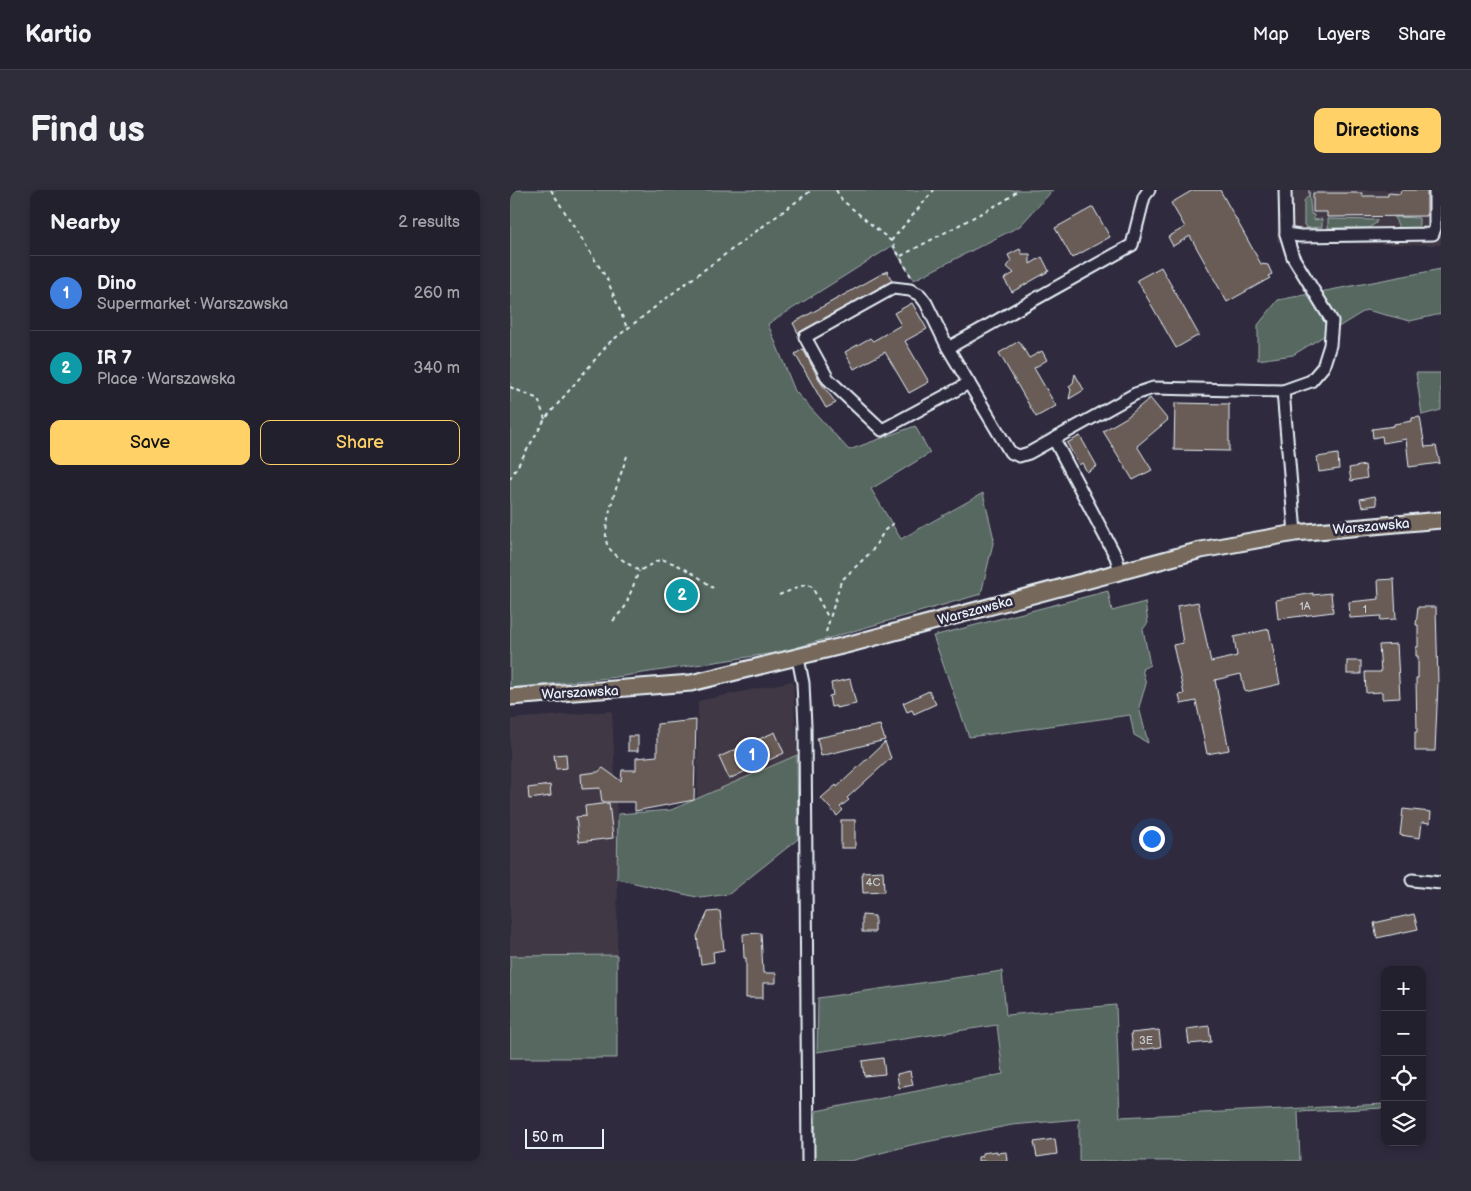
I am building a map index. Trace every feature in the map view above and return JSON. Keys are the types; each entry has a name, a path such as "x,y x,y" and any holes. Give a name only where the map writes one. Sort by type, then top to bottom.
{"main road":[{"name":"Warszawska","path":"510,697 691,682 798,658 1201,550 1295,533 1441,520"}],"street":[{"path":"948,348 1132,245 1144,197 1148,190"},
{"path":"969,384 882,430 828,379 805,337 892,288 910,290 920,295 926,303 948,348 1010,452 1019,456 1029,453 1135,394 1153,388 1283,391 1311,381 1323,367 1330,345 1332,321 1293,257 1286,234 1285,190"},
{"path":"1426,236 1433,234 1435,228 1436,190"},
{"path":"1286,234 1300,236 1441,236"},
{"path":"1283,391 1295,533"},
{"path":"1054,439 1116,557 1120,571"},
{"path":"798,658 803,683 805,726 808,1161"},
{"path":"1412,880 1441,883"}],"path":[{"path":"551,190 607,279 627,328"},
{"path":"510,479 546,419 609,343 812,190"},
{"path":"836,190 842,200 891,241 912,277 913,285 910,290"},
{"path":"891,241 934,190"},
{"path":"901,256 1006,200 1018,190"},
{"path":"510,387 538,399 546,419"},
{"path":"627,456 607,526 607,543 612,552 639,571"},
{"path":"826,632 841,581 872,551 885,530 894,523"},
{"path":"614,621 625,607 639,571 661,559 683,568 712,588"},
{"path":"779,595 807,584 812,587 829,619"}],"shaded area":[{"path":"1278,190 1441,190 1441,245 1277,242"},
{"path":"793,681 797,755 697,800 698,701"},
{"path":"612,711 618,841 617,955 510,956 510,719"}],"green space":[{"path":"510,190 1053,190 1020,226 914,280 892,246 768,324 795,391 849,450 915,426 930,453 871,489 901,539 983,493 994,539 981,594 781,652 617,677 510,688"},
{"path":"1309,190 1311,214 1314,215 1314,220 1322,219 1322,227 1307,228 1304,225 1304,201 1309,195"},
{"path":"1394,217 1419,218 1419,229 1400,229"},
{"path":"1328,219 1377,220 1369,228 1328,228"},
{"path":"1441,269 1441,314 1410,321 1366,310 1293,355 1258,360 1258,325 1278,300"},
{"path":"1416,373 1441,373 1441,410 1422,415"},
{"path":"1108,591 1112,611 1145,602 1148,623 1143,629 1150,665 1142,669 1146,684 1139,707 1148,743 1134,735 1130,715 969,737 933,636"},
{"path":"797,755 798,839 729,894 701,898 617,879 618,814 671,810"},
{"path":"617,955 617,1058 510,1058 510,956"},
{"path":"1002,971 1006,1015 1116,1005 1120,1117 1381,1104 1381,1108 1298,1112 1300,1161 1079,1161 1079,1119 1012,1125 911,1145 851,1161 814,1161 816,1111 1003,1074 997,1025 817,1052 818,998"}],"building":[{"path":"1193,190 1220,190 1261,264 1268,265 1272,274 1268,276 1270,278 1227,302 1190,236 1173,246 1168,237 1185,227 1171,203"},
{"path":"1401,190 1427,190 1427,216 1327,217 1327,212 1313,212 1313,193 1362,193 1362,196 1388,196 1388,193 1400,194"},
{"path":"1093,207 1110,237 1072,258 1055,228"},
{"path":"1020,249 1022,254 1030,254 1030,264 1042,257 1049,271 1012,292 1004,279 1014,273 1007,267 1011,261 1008,255"},
{"path":"1161,267 1199,335 1176,348 1137,280"},
{"path":"887,271 892,281 798,333 793,323"},
{"path":"912,303 927,329 905,341 929,382 909,393 885,352 854,369 845,352 870,338 873,341 901,325 894,313"},
{"path":"1019,341 1029,358 1042,351 1047,360 1034,368 1056,406 1036,417 999,353"},
{"path":"803,349 821,383 836,403 826,408 795,354"},
{"path":"1075,374 1084,390 1069,399 1071,390 1069,386 1073,383"},
{"path":"1150,398 1168,420 1137,446 1152,470 1133,480 1103,431 1127,417"},
{"path":"1175,403 1229,404 1229,451 1174,450"},
{"path":"1420,417 1425,447 1436,446 1440,463 1409,467 1406,439 1383,443 1382,436 1373,438 1372,429 1394,426 1394,424 1412,421 1412,418"},
{"path":"1080,436 1097,466 1087,472 1082,463 1079,465 1067,443"},
{"path":"1338,454 1339,469 1319,472 1317,457"},
{"path":"1365,465 1367,478 1351,481 1349,468"},
{"path":"1375,496 1377,505 1362,507 1360,499"},
{"path":"1394,579 1396,619 1380,620 1381,616 1350,618 1349,602 1379,599 1378,580"},
{"path":"1313,593 1313,595 1331,593 1333,612 1278,619 1276,600"},
{"path":"1198,602 1211,662 1237,656 1234,637 1269,629 1280,684 1245,692 1241,674 1215,680 1229,750 1207,754 1196,701 1181,704 1179,695 1184,694 1173,645 1183,643 1177,606"},
{"path":"1418,607 1436,607 1438,683 1435,751 1415,751 1415,732 1417,732 1416,678 1418,678 1416,647 1418,647 1418,625 1416,625"},
{"path":"1397,644 1400,698 1382,699 1382,692 1366,693 1365,672 1381,672 1379,645"},
{"path":"1347,661 1361,661 1361,674 1347,674"},
{"path":"850,679 856,704 836,708 836,706 831,707 829,696 833,695 831,683"},
{"path":"929,691 936,704 914,714 912,710 907,712 903,703"},
{"path":"696,720 694,800 635,811 635,802 602,802 600,788 582,789 581,774 598,772 603,768 621,781 622,770 636,770 636,758 657,756 657,724"},
{"path":"880,725 885,740 821,756 817,738"},
{"path":"775,732 784,753 729,779 719,757"},
{"path":"628,736 638,736 638,751 628,751"},
{"path":"885,742 891,758 847,798 849,800 840,807 843,810 837,816 821,798 836,785 837,787"},
{"path":"566,754 567,768 556,769 554,755"},
{"path":"550,785 551,796 529,799 528,788"},
{"path":"609,803 613,838 579,842 576,817 586,816 585,806"},
{"path":"1403,809 1431,812 1430,823 1422,822 1420,838 1400,835"},
{"path":"841,820 855,820 855,848 841,848"},
{"path":"883,871 884,892 863,893 862,872"},
{"path":"720,911 724,950 713,952 714,962 701,964 697,936 708,912"},
{"path":"1414,914 1418,929 1377,938 1374,923"},
{"path":"862,915 875,916 875,932 862,932"},
{"path":"761,933 763,973 776,973 776,983 763,983 763,998 746,998 746,958 744,958 743,934"},
{"path":"1209,1026 1211,1042 1189,1044 1187,1029"},
{"path":"1159,1030 1161,1047 1133,1051 1131,1033"},
{"path":"883,1058 885,1074 864,1076 862,1061"},
{"path":"910,1071 913,1085 899,1088 897,1074"},
{"path":"1055,1139 1057,1154 1037,1157 1034,1142"},
{"path":"997,1151 997,1153 1006,1152 1007,1161 978,1161 978,1157 982,1156 982,1153"}],"place":[{"name":"IR 7","path":"682,595"},
{"name":"Dino","path":"752,755"}]}
